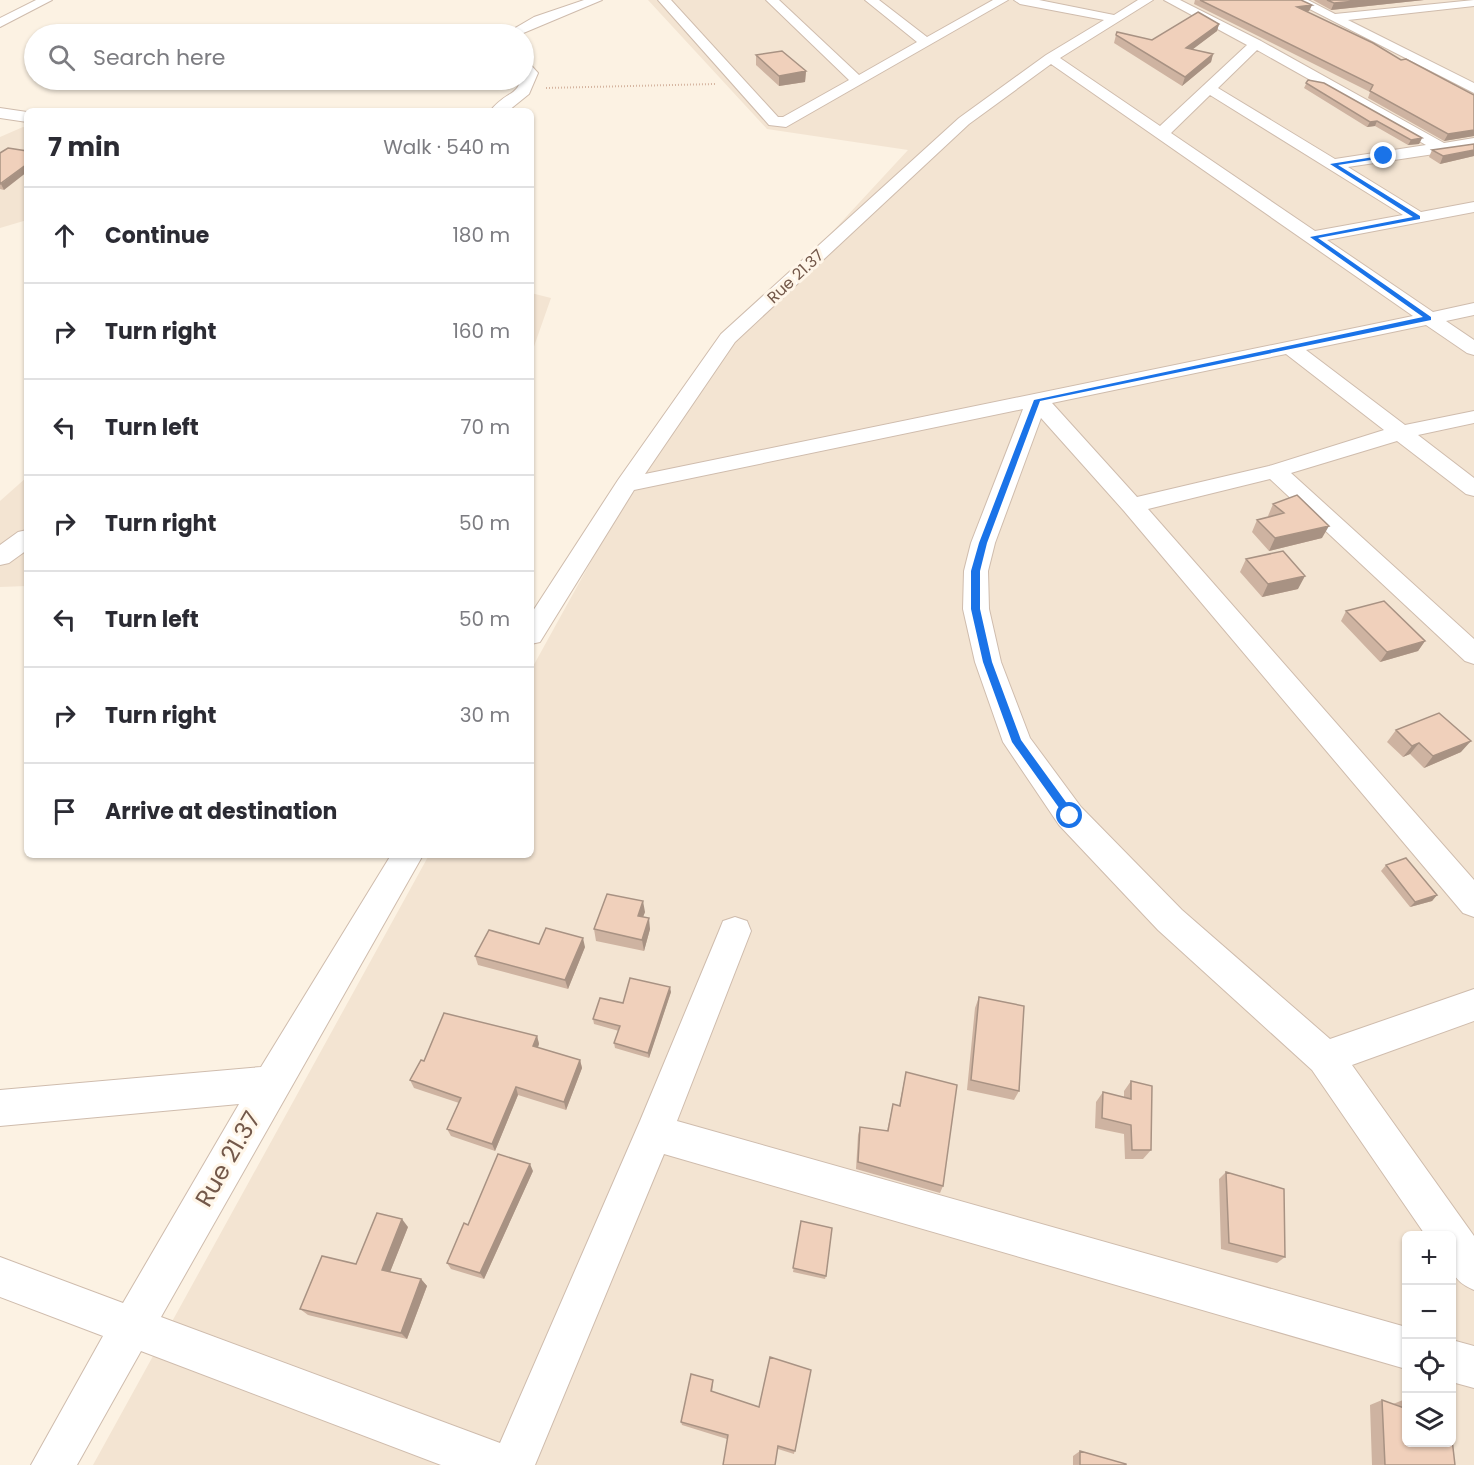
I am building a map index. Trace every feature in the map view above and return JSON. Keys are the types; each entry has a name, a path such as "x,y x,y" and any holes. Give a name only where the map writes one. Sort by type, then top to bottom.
{"street":[{"path":"0,23 46,0"},
{"path":"531,24 596,0"},
{"path":"664,0 774,122 786,122 1002,0"},
{"path":"772,0 858,81"},
{"path":"871,0 925,42"},
{"path":"1020,0 1112,18"},
{"name":"Rue 21.37","path":"534,624 539,607 728,338 964,121 1051,58 1112,18 1147,0"},
{"path":"1170,0 1256,44 1443,148"},
{"path":"1298,0 1474,89"},
{"path":"1398,0 1418,8"},
{"path":"1333,18 1474,2"},
{"path":"1162,133 1256,44"},
{"path":"1051,58 1474,350"},
{"path":"1210,88 1418,217"},
{"path":"502,108 526,90"},
{"path":"0,113 24,117"},
{"path":"1333,164 1474,142"},
{"path":"1313,237 1474,207"},
{"path":"626,485 1474,309"},
{"path":"1290,347 1474,489"},
{"path":"1037,400 1132,506 1474,903"},
{"path":"1037,400 983,543 976,571 976,609 988,662 1017,742 1070,816 1162,911 1325,1058 1447,1231"},
{"path":"1132,506 1275,471 1402,432 1474,417"},
{"path":"1275,471 1474,654"},
{"path":"0,557 24,540"},
{"name":"Rue 21.37","path":"53,1465 272,1084 405,858"},
{"path":"513,1465 654,1133 735,931"},
{"path":"1325,1058 1474,1005"},
{"path":"0,1108 272,1084"},
{"path":"654,1133 1402,1347"},
{"path":"1456,1244 1474,1270"},
{"path":"0,1277 499,1465"},
{"path":"1456,1362 1474,1368"}],"path":[{"path":"534,89 740,84"}],"shaded area":[{"path":"648,0 1474,0 1474,1465 93,1465 427,858 534,858 534,665 685,391 908,150 767,129"},
{"path":"24,127 24,221 0,228 0,137"},
{"path":"534,294 551,298 534,346"},
{"path":"24,480 24,586 0,587 0,501"}],"building":[{"path":"1200,0 1301,0 1312,5 1297,7 1373,43 1401,60 1406,59 1474,95 1474,130 1448,134 1370,91 1373,85"},
{"path":"1327,0 1367,0 1334,3"},
{"path":"1198,12 1219,24 1186,48 1213,54 1185,77 1116,35 1117,32 1152,40"},
{"path":"782,51 806,71 779,76 756,55"},
{"path":"1308,80 1324,83 1422,138 1411,140 1377,121 1370,122 1306,83"},
{"path":"1474,144 1474,150 1443,156 1432,150"},
{"path":"8,148 24,151 24,166 0,184 0,153"},
{"path":"1297,495 1329,526 1275,538 1257,520 1284,513 1273,504"},
{"path":"1283,551 1305,576 1268,584 1246,559"},
{"path":"1384,601 1425,641 1387,652 1346,611"},
{"path":"1439,713 1471,741 1433,756 1419,743 1412,746 1396,730"},
{"path":"1406,858 1437,895 1415,902 1386,865"},
{"path":"607,894 643,901 638,916 649,918 642,940 594,929"},
{"path":"546,928 583,938 565,980 475,956 489,930 539,944"},
{"path":"630,978 670,987 648,1053 614,1043 620,1026 593,1019 600,998 623,1003"},
{"path":"979,997 1024,1006 1019,1091 971,1080"},
{"path":"444,1013 537,1036 533,1046 580,1060 564,1102 516,1087 492,1144 447,1129 461,1098 410,1080 421,1060 424,1061"},
{"path":"906,1072 957,1085 943,1186 858,1162 860,1127 888,1131 893,1104 900,1106"},
{"path":"1131,1081 1152,1086 1151,1150 1132,1150 1131,1125 1102,1118 1103,1092 1131,1099"},
{"path":"498,1154 530,1164 480,1273 447,1263 464,1223 468,1225"},
{"path":"1226,1172 1284,1189 1285,1257 1229,1243"},
{"path":"377,1213 402,1219 382,1270 421,1279 401,1333 300,1309 322,1256 356,1264"},
{"path":"801,1221 832,1228 826,1276 793,1268"},
{"path":"770,1357 811,1370 795,1451 778,1446 775,1465 723,1465 728,1435 681,1422 691,1374 713,1380 711,1391 759,1407"},
{"path":"1382,1400 1402,1407 1402,1447 1453,1447 1455,1465 1385,1465"},
{"path":"1080,1451 1126,1464 1126,1465 1080,1465"}],"route":[{"path":"1070,816 1017,742 1002,706 988,662 976,609 976,571 983,543 1037,400 1428,318 1313,237 1418,217 1333,164 1384,156"}]}
